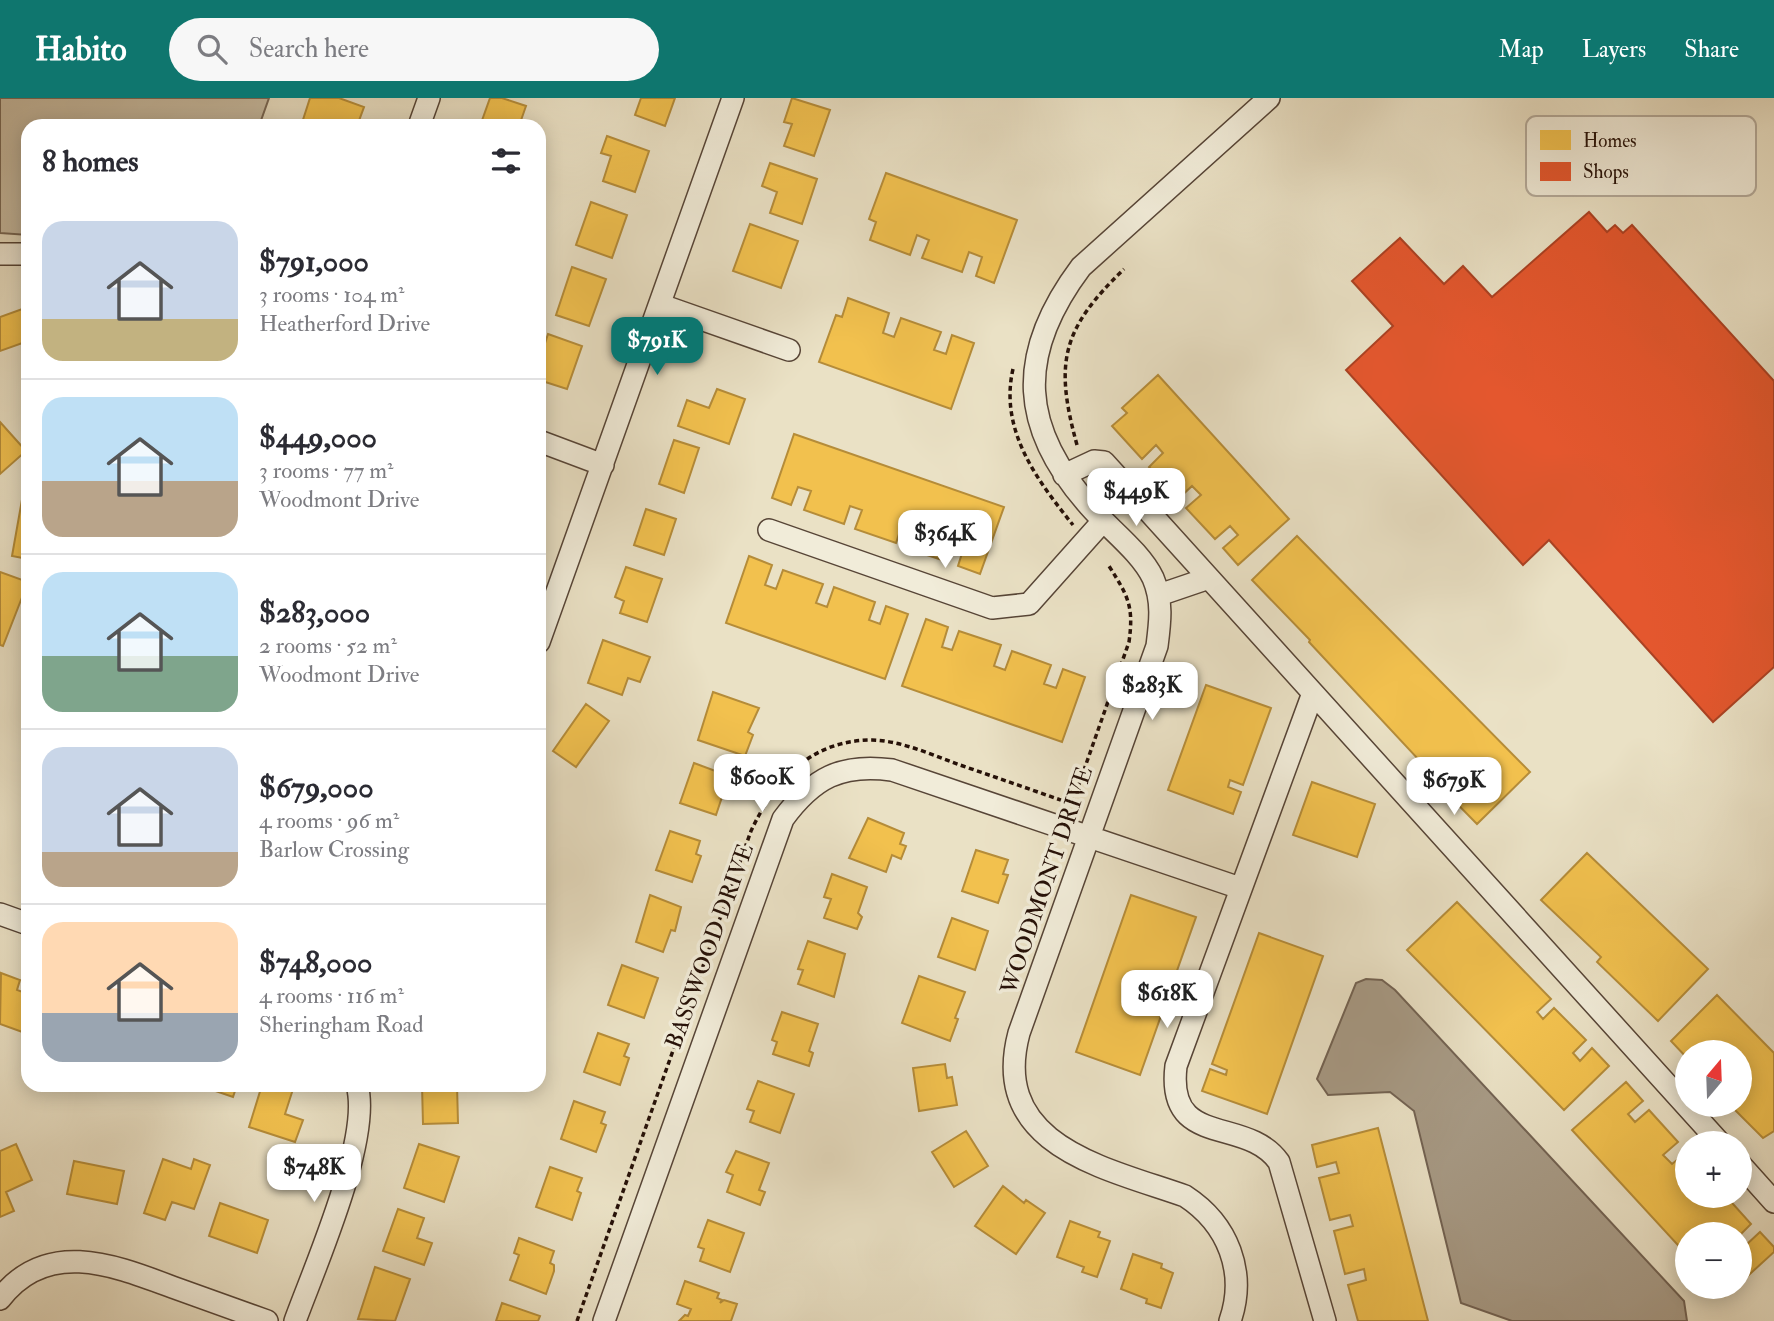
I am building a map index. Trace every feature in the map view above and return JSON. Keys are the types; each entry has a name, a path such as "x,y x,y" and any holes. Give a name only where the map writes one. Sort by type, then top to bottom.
{"street":[{"path":"422,119 429,98"},
{"path":"546,623 733,98"},
{"name":"WOODMONT DRIVE","path":"1230,1321 1238,1298 1230,1247 1217,1224 1201,1206 1185,1196 1077,1157 1057,1146 1034,1123 1019,1095 1014,1051 1157,646 1161,619 1152,576 1063,475 1043,436 1034,393 1041,337 1064,290 1081,267 1269,98"},
{"path":"0,254 21,254"},
{"path":"661,305 789,350"},
{"path":"546,444 603,465"},
{"path":"1063,475 1094,461 1104,462 1709,1131"},
{"path":"769,530 992,608 1029,604 1103,521"},
{"path":"1158,595 1209,578"},
{"path":"1313,693 1177,1066 1174,1087 1178,1104 1190,1119 1257,1143 1272,1152 1279,1162 1325,1321"},
{"name":"BASSWOOD DRIVE","path":"604,1321 783,819 798,798 816,783 837,773 865,766 892,770 1240,888"},
{"path":"0,914 21,922"},
{"path":"295,1321 351,1160 360,1121 358,1092"},
{"path":"1752,1177 1774,1202"},
{"path":"0,1298 16,1282 46,1266 62,1262 96,1262 267,1321"}],"path":[{"path":"1077,445 1064,396 1066,353 1088,306 1124,269"},
{"path":"577,1321 751,831 773,789 790,771 815,754 841,745 872,740 903,745 1072,804 1129,642 1132,619 1129,598 1110,566"}],"shaded area":[{"path":"0,98 269,98 262,119 21,119 21,234 0,233"},
{"path":"1366,979 1382,980 1395,990 1675,1291 1675,1299 1684,1301 1687,1321 1512,1321 1461,1303 1414,1111 1390,1092 1328,1095 1317,1079 1356,983"}],"building: Homes":[{"path":"310,98 339,98 364,107 360,119 303,119"},
{"path":"490,98 502,98 526,106 521,119 482,119"},
{"path":"641,98 675,98 665,126 635,115"},
{"path":"792,98 830,110 814,156 784,146 792,124 784,122"},
{"path":"607,136 649,151 635,192 603,181 611,156 601,153"},
{"path":"770,163 817,179 802,224 770,213 777,192 762,186"},
{"path":"886,173 1017,220 994,283 976,276 982,257 969,252 962,272 922,258 929,240 917,235 910,255 870,240 876,222 869,219"},
{"path":"591,202 627,215 612,258 576,245"},
{"path":"750,224 798,241 781,288 733,271"},
{"path":"572,267 606,279 589,326 556,315"},
{"path":"848,298 889,313 883,333 894,337 901,318 941,332 934,350 946,354 952,335 974,343 951,409 819,362 836,315 842,317"},
{"path":"21,310 21,344 0,351 0,317"},
{"path":"548,334 582,346 567,389 546,382"},
{"path":"1158,375 1289,519 1238,565 1223,548 1238,535 1230,526 1215,539 1186,508 1201,495 1192,486 1178,499 1149,467 1163,453 1156,445 1142,459 1112,426 1127,413 1122,408"},
{"path":"717,389 745,399 729,444 678,426 687,400 709,408"},
{"path":"0,422 21,445 21,455 0,474"},
{"path":"794,434 1004,507 980,574 958,566 964,547 954,543 948,562 906,548 912,529 902,525 896,543 855,529 862,510 850,506 844,524 804,510 811,491 798,487 791,505 772,498"},
{"path":"674,440 699,448 684,493 659,484"},
{"path":"21,505 21,558 12,556"},
{"path":"646,509 676,519 664,555 634,545"},
{"path":"1297,536 1530,772 1477,824 1418,764 1420,761 1252,580"},
{"path":"749,556 772,565 765,585 776,589 783,570 823,584 816,603 827,607 834,587 875,602 869,620 880,624 886,606 908,614 885,679 726,623"},
{"path":"626,567 662,579 647,622 620,613 624,601 615,597"},
{"path":"0,572 21,580 21,600 3,646 0,645"},
{"path":"926,619 948,627 942,647 952,650 959,631 1001,645 994,666 1005,670 1012,651 1051,665 1044,684 1056,688 1063,669 1085,677 1062,742 902,686"},
{"path":"603,640 650,657 640,682 628,678 622,695 588,683"},
{"path":"1206,685 1271,708 1243,785 1230,780 1228,787 1241,792 1233,814 1168,790"},
{"path":"713,692 759,708 748,732 753,735 745,756 698,740"},
{"path":"586,704 609,721 576,767 553,751"},
{"path":"694,763 729,776 716,815 680,803"},
{"path":"1312,782 1375,804 1357,857 1293,835"},
{"path":"868,818 904,833 900,844 906,846 901,859 892,855 886,872 849,858"},
{"path":"670,831 700,841 696,854 701,856 692,882 656,870"},
{"path":"976,850 1008,860 1003,874 1008,875 998,903 962,891"},
{"path":"1587,853 1708,969 1658,1021 1597,962 1601,957 1541,900"},
{"path":"832,874 867,887 858,913 862,917 857,929 824,918 831,899 824,897"},
{"path":"650,895 681,907 675,931 671,930 663,952 636,942"},
{"path":"1131,895 1196,917 1140,1075 1076,1052"},
{"path":"1457,902 1551,999 1537,1012 1543,1019 1554,1008 1586,1040 1573,1053 1580,1061 1592,1048 1609,1066 1564,1110 1407,950"},
{"path":"952,918 988,931 975,970 938,957"},
{"path":"1259,933 1323,956 1267,1114 1202,1091 1210,1069 1226,1075 1227,1070 1212,1064"},
{"path":"808,941 845,954 834,997 798,984 803,970 798,969"},
{"path":"622,965 658,978 644,1018 608,1005"},
{"path":"1,973 20,980 17,990 21,991 21,1032 0,1024"},
{"path":"919,976 965,992 950,1041 902,1023"},
{"path":"1717,995 1774,1053 1774,1131 1763,1138 1742,1117 1752,1117 1752,1040 1675,1040 1675,1045 1671,1041"},
{"path":"782,1012 818,1024 809,1051 813,1053 809,1066 773,1054 777,1042 772,1040"},
{"path":"598,1033 629,1044 624,1056 629,1058 620,1085 584,1072"},
{"path":"945,1064 947,1078 952,1077 957,1105 919,1111 913,1068"},
{"path":"758,1081 794,1094 780,1133 750,1122 754,1111 747,1109"},
{"path":"1626,1082 1643,1101 1628,1114 1635,1122 1649,1110 1675,1139 1675,1145 1663,1155 1672,1164 1675,1162 1675,1208 1737,1208 1749,1222 1675,1222 1675,1242 1572,1130"},
{"path":"218,1092 235,1092 233,1097"},
{"path":"260,1092 292,1092 285,1114 303,1120 295,1142 249,1127"},
{"path":"422,1092 457,1092 458,1123 423,1124"},
{"path":"574,1101 605,1112 601,1123 606,1125 596,1152 561,1139"},
{"path":"1378,1128 1428,1321 1358,1321 1348,1285 1366,1280 1364,1269 1345,1274 1334,1231 1353,1226 1350,1215 1330,1220 1319,1178 1339,1173 1336,1162 1317,1167 1312,1145"},
{"path":"966,1131 988,1166 954,1187 932,1152"},
{"path":"16,1144 32,1180 6,1192 14,1211 0,1217 0,1151"},
{"path":"419,1144 459,1157 444,1202 404,1188"},
{"path":"736,1151 769,1163 759,1190 765,1192 760,1205 727,1192 733,1175 726,1172"},
{"path":"163,1159 191,1169 194,1159 210,1165 194,1209 172,1202 165,1220 144,1213"},
{"path":"74,1161 124,1171 117,1204 67,1194"},
{"path":"550,1167 582,1178 577,1191 581,1193 572,1220 536,1207"},
{"path":"1003,1186 1024,1203 1026,1200 1045,1213 1016,1254 975,1226"},
{"path":"220,1203 268,1220 257,1253 209,1236"},
{"path":"398,1209 424,1218 417,1238 432,1243 424,1265 383,1251"},
{"path":"708,1220 744,1233 730,1272 700,1261 704,1249 698,1247"},
{"path":"1070,1221 1100,1232 1098,1237 1110,1241 1097,1277 1082,1272 1084,1267 1057,1257"},
{"path":"1760,1232 1774,1247 1774,1252 1752,1272 1752,1239"},
{"path":"519,1238 554,1251 550,1263 554,1265 554,1271 546,1294 510,1280 519,1255 514,1253"},
{"path":"1133,1254 1162,1264 1161,1268 1173,1273 1161,1308 1146,1303 1147,1299 1121,1289"},
{"path":"375,1267 410,1279 395,1321 358,1319"},
{"path":"685,1281 719,1293 717,1298 722,1300 720,1303 724,1300 737,1304 731,1321 679,1321 685,1315 688,1316 691,1309 677,1304"},
{"path":"502,1303 540,1316 538,1321 496,1321"}],"building: Shops":[{"path":"1589,212 1607,232 1615,225 1623,233 1632,225 1774,381 1774,667 1713,722 1549,540 1523,565 1346,370 1393,326 1352,281 1400,238 1444,284 1463,266 1492,297"}]}
